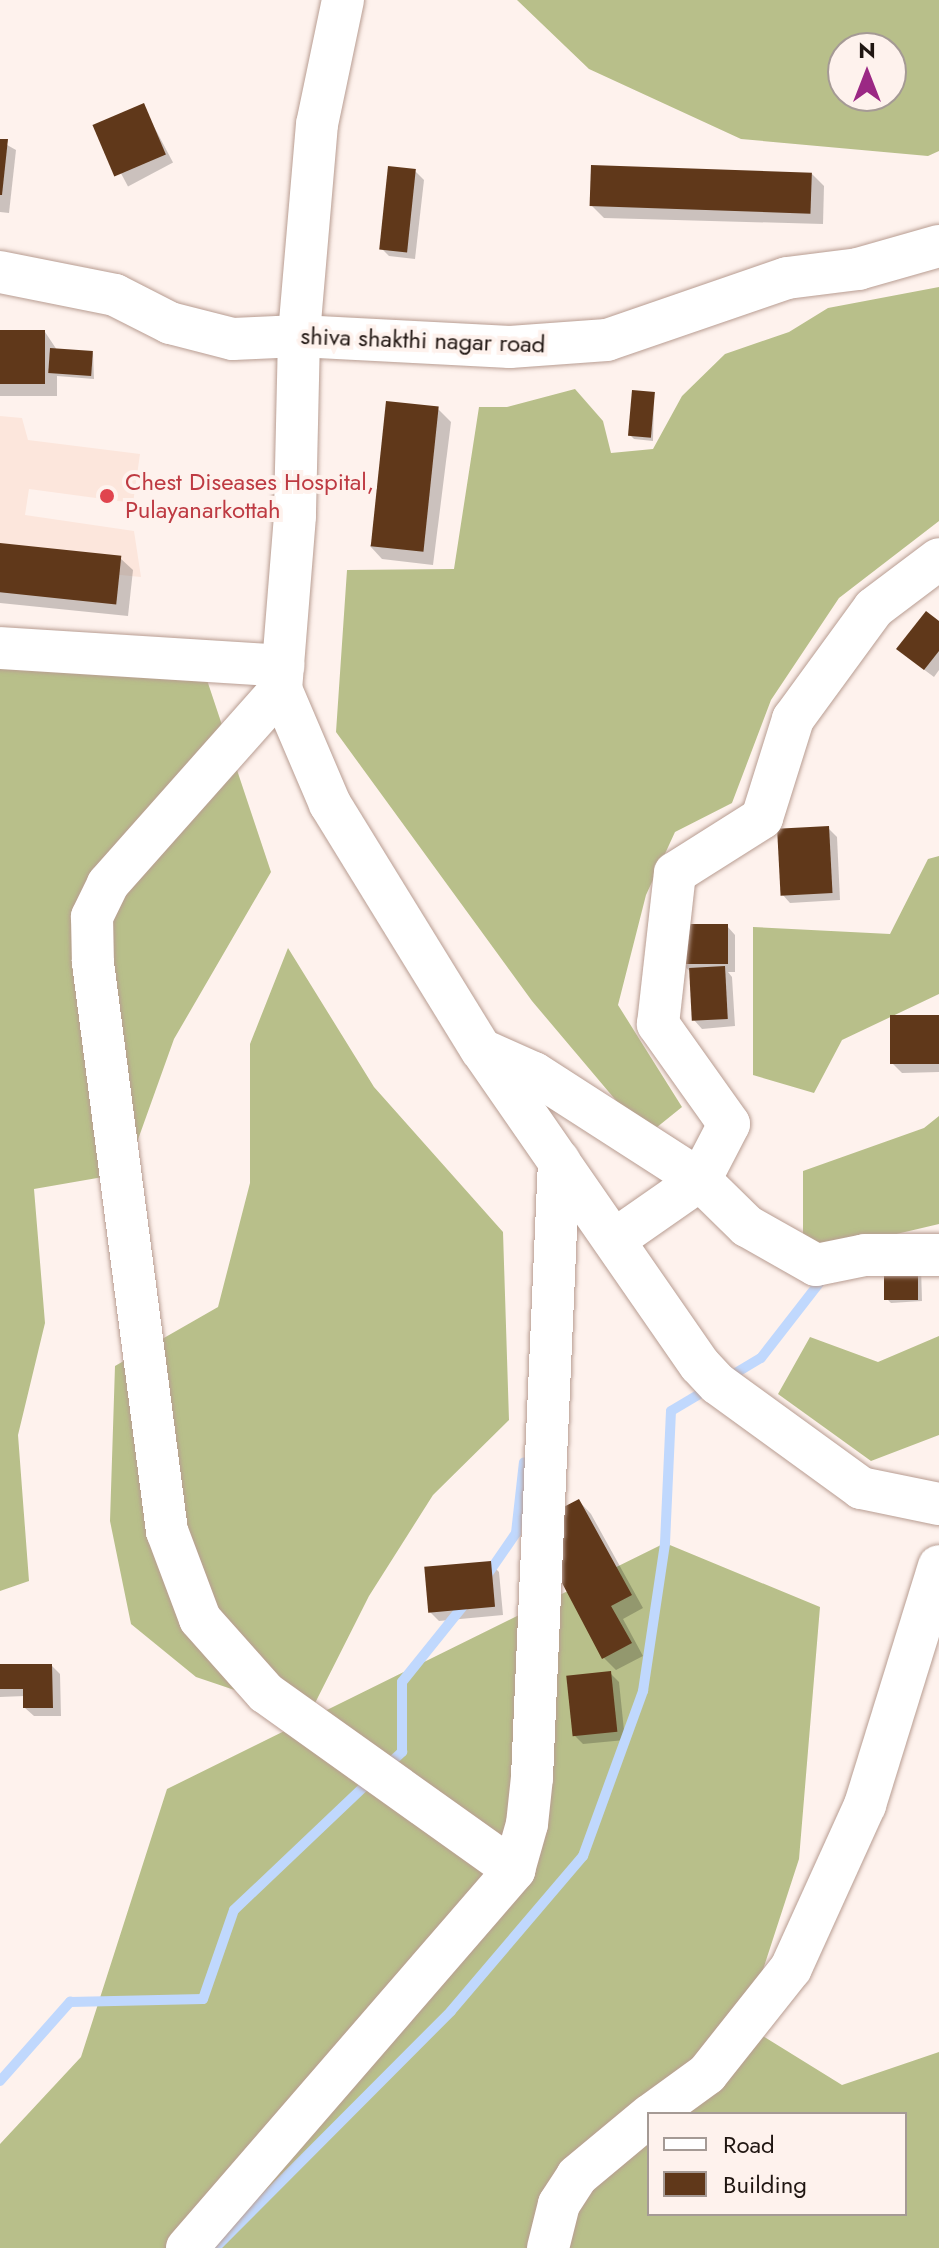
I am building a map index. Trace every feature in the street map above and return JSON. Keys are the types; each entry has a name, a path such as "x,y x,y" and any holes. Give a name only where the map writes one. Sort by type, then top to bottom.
{"street":[{"path":"343,0 317,124 299,336 295,516 282,677 330,804 481,1049 718,1384 861,1488 939,1504"},
{"name":"shiva shakthi nagar road","path":"0,272 115,295 170,323 233,339 299,336 510,347 607,340 787,278 858,269 939,246"},
{"path":"614,1240 700,1180 729,1124 658,1024 675,873 762,818 793,719 874,608 939,559"},
{"path":"0,648 282,677"},
{"path":"282,677 108,884 92,917 93,963 167,1531 200,1619 266,1693 514,1870"},
{"path":"481,1049 534,1073 700,1180 747,1226 816,1265 865,1255 939,1255"},
{"path":"187,2248 514,1870 527,1824 532,1777 559,1161"},
{"path":"655,2112 707,2074 791,1968 865,1805 939,1566"},
{"path":"548,2248 559,2204 577,2176 647,2118"}],"shaded area":[{"name":"Chest Diseases Hospital, Pulayanarkottah","path":"0,416 22,418 28,440 140,454 133,503 29,489 25,515 134,531 141,577 0,563"}],"green space":[{"path":"517,0 939,0 939,151 928,156 741,139 589,69"},
{"path":"939,287 939,521 839,598 771,700 732,803 675,832 646,895 618,1005 682,1107 646,1136 532,1001 336,732 347,570 454,569 479,407 507,407 575,389 603,421 611,453 653,449 682,396 725,354 789,332 828,308"},
{"path":"0,635 196,647 271,872 174,1039 126,1173 34,1189 45,1323 18,1435 29,1581 0,1591"},
{"path":"939,856 939,994 842,1040 814,1093 753,1075 753,927 890,934 928,859"},
{"path":"288,948 374,1087 503,1232 509,1420 433,1495 369,1596 309,1715 196,1677 131,1624 110,1521 115,1366 218,1307 250,1183 250,1044"},
{"path":"939,1116 939,1224 803,1256 803,1171 924,1128"},
{"path":"939,1336 939,1435 871,1461 778,1394 810,1337 878,1362"},
{"path":"665,1543 820,1607 799,1859 745,2025 842,2085 939,2052 939,2248 0,2248 0,2144 81,2057 167,1789"}],"building":[{"path":"144,103 166,155 114,176 92,125"},
{"path":"0,139 8,139 2,195 0,195"},
{"path":"591,165 812,173 810,214 590,206"},
{"path":"388,166 416,169 407,252 379,250"},
{"path":"0,330 45,330 45,384 0,384"},
{"path":"50,348 93,351 91,376 48,373"},
{"path":"632,390 655,392 651,438 628,436"},
{"path":"386,401 439,407 423,552 371,546"},
{"path":"0,543 121,556 116,604 0,592"},
{"path":"926,611 939,621 939,651 924,670 896,649"},
{"path":"829,826 833,893 781,896 777,829"},
{"path":"678,924 728,924 728,964 678,964"},
{"path":"725,966 728,1019 692,1021 689,968"},
{"path":"890,1015 939,1015 939,1064 890,1064"},
{"path":"884,1261 918,1261 918,1300 884,1300"},
{"path":"579,1499 632,1595 611,1606 632,1643 602,1659 531,1524"},
{"path":"491,1561 495,1607 428,1613 424,1567"},
{"path":"0,1664 52,1664 53,1708 23,1708 23,1689 0,1689"},
{"path":"611,1671 617,1732 573,1736 566,1676"}],"waterway":[{"path":"729,1377 761,1358 823,1278"},
{"path":"215,2248 451,2011 583,1856 643,1691 665,1543 671,1411 708,1389"},
{"path":"485,1578 516,1533 524,1462"},
{"path":"387,1766 402,1752 402,1682 468,1600"},
{"path":"0,2081 70,2002 203,1999 234,1910 372,1779"}],"place":[{"name":"Chest Diseases Hospital, Pulayanarkottah","path":"107,496"}]}
